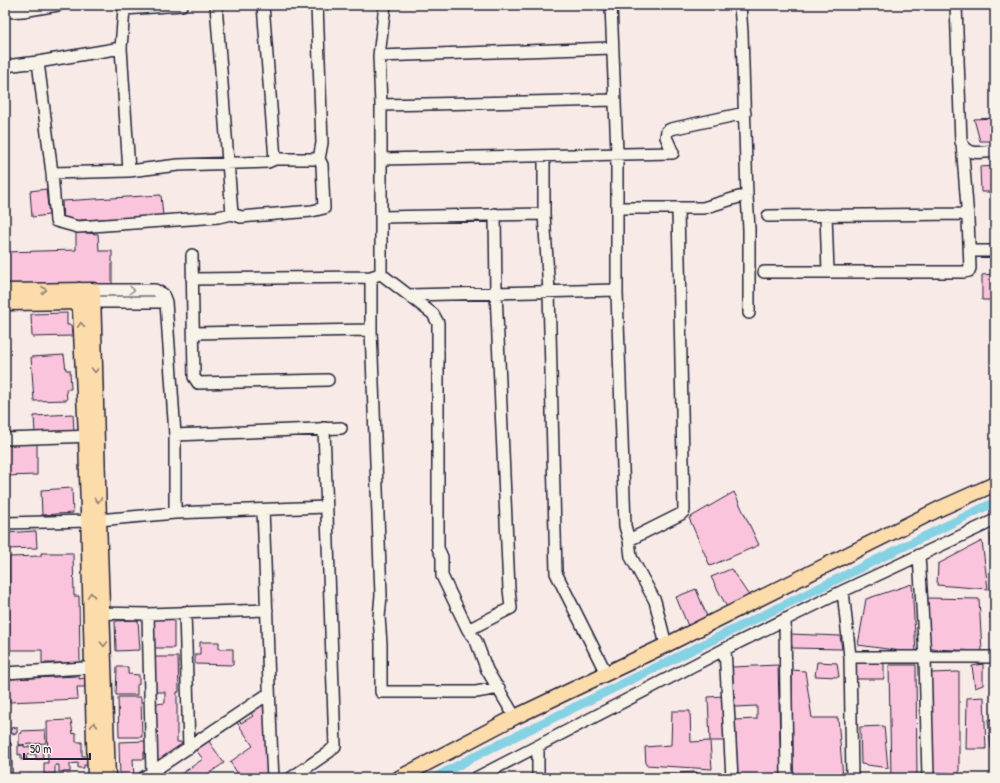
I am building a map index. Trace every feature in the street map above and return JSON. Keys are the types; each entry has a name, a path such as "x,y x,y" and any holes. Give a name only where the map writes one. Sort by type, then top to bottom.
{"main road":[{"path":"5,291 93,296 91,436 93,520 99,667 108,778"},
{"path":"5,303 79,296"},
{"path":"79,296 91,436"},
{"path":"399,778 515,717 666,645 939,509 995,484"},
{"path":"95,778 99,667"}],"street":[{"path":"5,12 23,8 58,5"},
{"path":"128,170 121,48 124,7 182,5"},
{"path":"216,5 232,214"},
{"path":"262,5 275,159"},
{"path":"38,62 52,173 56,221 78,227 218,217 232,214 241,217 312,211 324,208 322,165 319,159 322,143 317,5"},
{"path":"385,5 379,56 381,105 381,217 371,330 381,595 379,617 381,644 381,692 476,692 499,688"},
{"path":"611,5 617,153 617,290 625,526 629,540 631,557 655,601 666,645"},
{"path":"740,5 749,229 749,313"},
{"path":"764,272 969,271 970,251 962,143 956,5"},
{"path":"5,66 121,48"},
{"path":"379,56 612,48"},
{"path":"381,105 614,100"},
{"path":"381,159 673,153 666,137 667,131 745,113"},
{"path":"962,143 964,148 969,151 995,151"},
{"path":"544,156 544,214 549,291 556,573 606,673"},
{"path":"52,173 128,170 178,165 268,162 275,159 319,159"},
{"path":"617,208 703,208 747,196"},
{"path":"629,540 681,514 684,510 678,209"},
{"path":"468,630 511,608 496,292 495,214"},
{"path":"381,217 544,214"},
{"path":"768,216 963,214 968,219"},
{"path":"826,215 828,272"},
{"path":"970,251 995,251"},
{"path":"192,255 194,377 198,383 328,380"},
{"path":"192,280 376,275 409,295 433,314 438,323 438,548 442,557 442,576 468,630 476,641 487,670 515,717"},
{"path":"93,296 155,290 163,294 166,302 175,435 176,513"},
{"path":"409,295 617,290"},
{"path":"194,333 371,330"},
{"path":"291,778 329,752 335,746 324,428"},
{"path":"175,435 340,428"},
{"path":"5,439 91,436"},
{"path":"5,523 93,520 176,513 263,511 326,507"},
{"path":"263,511 267,610 268,694 273,778"},
{"path":"480,777 725,649 843,591 995,520"},
{"path":"919,555 926,657 928,778"},
{"path":"843,591 850,657 852,778"},
{"path":"97,613 148,614 267,610"},
{"path":"185,612 189,748"},
{"path":"148,614 148,775"},
{"path":"785,620 787,778"},
{"path":"725,649 732,778"},
{"path":"850,657 995,657"},
{"path":"5,673 99,667"},
{"path":"148,775 268,694"},
{"path":"5,746 6,778"},
{"path":"538,747 538,778"}],"building":[{"path":"995,118 995,141 980,141 974,119"},
{"path":"995,166 995,192 981,192 980,167"},
{"path":"46,189 49,215 32,217 30,191"},
{"path":"161,195 163,216 63,221 62,201"},
{"path":"76,232 98,234 99,251 112,251 112,284 5,285 5,252 76,250"},
{"path":"995,274 995,300 982,300 982,275"},
{"path":"67,313 67,325 71,325 72,336 32,337 31,314"},
{"path":"64,355 66,370 70,370 71,389 66,389 67,400 34,401 31,357"},
{"path":"73,414 74,431 35,433 34,416"},
{"path":"37,444 37,475 5,476 5,445"},
{"path":"72,488 73,513 42,515 41,490"},
{"path":"734,492 759,545 710,566 689,518"},
{"path":"36,531 37,548 5,549 5,533"},
{"path":"995,533 995,562 992,562 990,534"},
{"path":"982,541 988,589 937,585 938,564"},
{"path":"41,553 73,553 74,596 79,596 80,663 42,663 42,650 10,650 9,557 41,556"},
{"path":"731,569 752,600 729,611 711,577"},
{"path":"995,572 995,619 990,618 993,573"},
{"path":"912,584 916,653 858,645 866,599"},
{"path":"696,589 708,619 688,626 676,597"},
{"path":"927,598 979,599 982,651 930,649"},
{"path":"152,619 174,619 174,648 152,648"},
{"path":"138,620 140,650 116,651 115,621"},
{"path":"790,634 840,636 842,649 792,648"},
{"path":"200,642 219,642 219,649 233,649 233,665 195,664 195,654 200,654"},
{"path":"154,657 178,657 179,692 177,692 177,742 181,742 182,746 155,764 155,704 165,703 165,692 153,692"},
{"path":"884,661 884,679 856,679 854,662"},
{"path":"817,662 837,663 839,677 815,676"},
{"path":"983,664 983,685 975,688 972,666"},
{"path":"778,665 781,778 738,778 735,720 757,719 757,706 735,707 732,667"},
{"path":"889,665 916,665 917,778 891,778"},
{"path":"117,667 128,667 128,674 139,675 137,695 116,695"},
{"path":"792,670 805,671 812,718 838,718 843,778 793,778"},
{"path":"959,672 959,774 933,772 931,673"},
{"path":"79,676 79,679 85,678 85,687 77,687 78,699 9,702 8,679"},
{"path":"723,696 725,741 710,741 708,697"},
{"path":"118,697 141,697 142,737 119,737"},
{"path":"984,697 986,749 966,749 967,698"},
{"path":"265,702 267,778 241,778 230,762 253,746 236,721 238,720 241,723 253,716 250,712"},
{"path":"672,711 690,711 691,742 710,741 712,769 646,765 645,747 671,745"},
{"path":"995,719 995,749 991,748 988,720"},
{"path":"71,720 73,734 76,733 76,742 82,742 82,756 88,756 88,765 84,765 84,768 78,768 78,763 70,764 70,772 59,772 59,765 55,765 55,774 44,774 44,763 48,763 47,721"},
{"path":"884,726 888,768 861,764 860,727"},
{"path":"17,727 17,733 11,734 11,728"},
{"path":"45,730 46,743 19,745 19,734 22,733 21,731"},
{"path":"208,740 224,763 202,778 175,778 203,759 195,749"},
{"path":"146,741 147,752 144,752 144,759 133,759 134,777 120,778 119,742"},
{"path":"24,745 24,747 42,746 43,759 36,759 36,754 26,755 27,759 21,760 21,754 18,755 18,746"},
{"path":"697,772 698,778 648,778 648,774"},
{"path":"33,775 33,778 20,778 20,776"},
{"path":"68,775 72,776 74,778 64,778"}],"waterway":[{"path":"434,778 487,750 995,502"}]}
